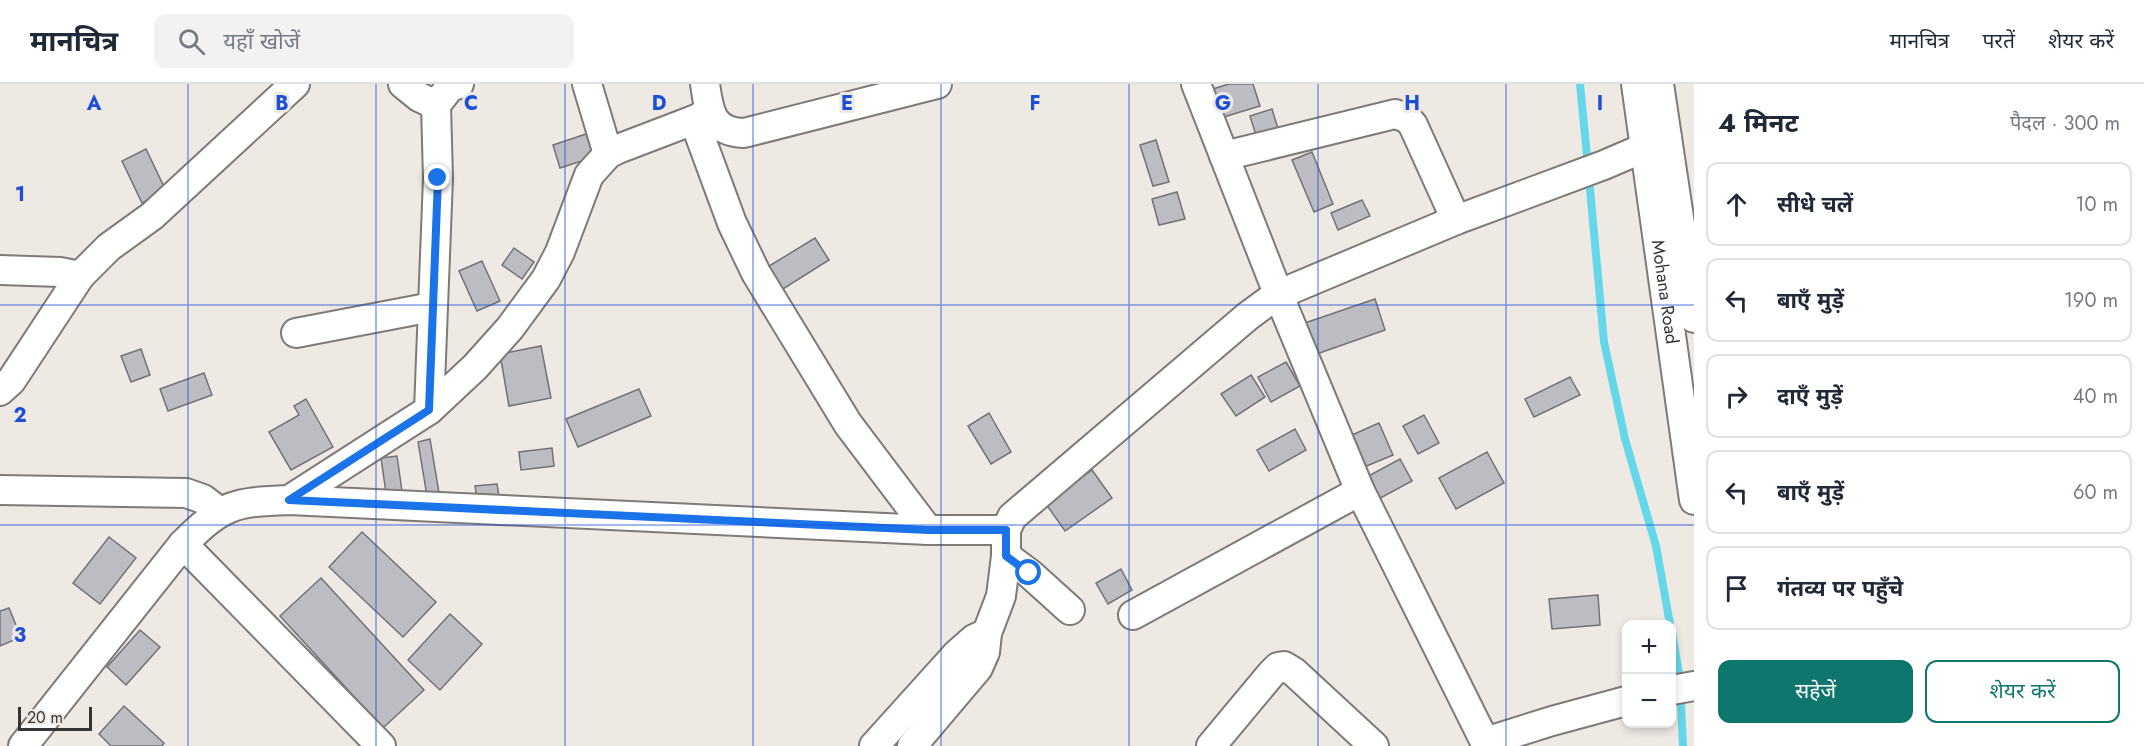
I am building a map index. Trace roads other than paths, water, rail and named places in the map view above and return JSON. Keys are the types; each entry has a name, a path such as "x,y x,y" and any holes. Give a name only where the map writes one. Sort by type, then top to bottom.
{"street":[{"path":"0,392 11,381 80,276 109,247 152,216 295,84"},
{"path":"403,84 419,97 436,105"},
{"path":"429,410 438,201 436,105 450,87 459,84"},
{"path":"587,84 608,154"},
{"path":"703,104 718,124 735,132 744,133 937,84"},
{"path":"1196,84 1359,491 1486,744 1552,721 1622,701"},
{"name":"Mohana Road","path":"1636,84 1656,143 1694,318"},
{"name":"Mohana Road","path":"1659,84 1656,143 1683,346 1694,500"},
{"path":"289,500 429,410 476,367 510,328 546,279 560,252 589,175 608,154 703,104"},
{"path":"703,104 732,222 756,273 848,424 928,530"},
{"path":"1224,156 1388,116 1401,115 1413,125 1456,220"},
{"path":"912,746 978,668 986,652 987,633 1001,596 1006,543 1016,513 1248,316 1279,296 1456,220 1604,165 1656,143"},
{"path":"0,270 60,272 80,276"},
{"path":"296,333 432,307"},
{"path":"0,490 186,493 203,500 220,512"},
{"path":"1133,615 1359,491"},
{"path":"23,746 183,544 203,524 220,512 234,505 252,502 289,500 928,530 1006,543 1029,573 1070,610"},
{"path":"183,544 381,746"},
{"path":"874,746 966,646 987,633"},
{"path":"1211,746 1271,674 1278,667 1284,666 1294,672 1374,746"},
{"path":"1676,689 1694,686"}],"waterway":[{"path":"1580,84 1588,166"},
{"path":"1589,178 1604,342 1625,439 1656,546 1669,620"},
{"path":"1676,656 1680,680 1683,746"}]}
